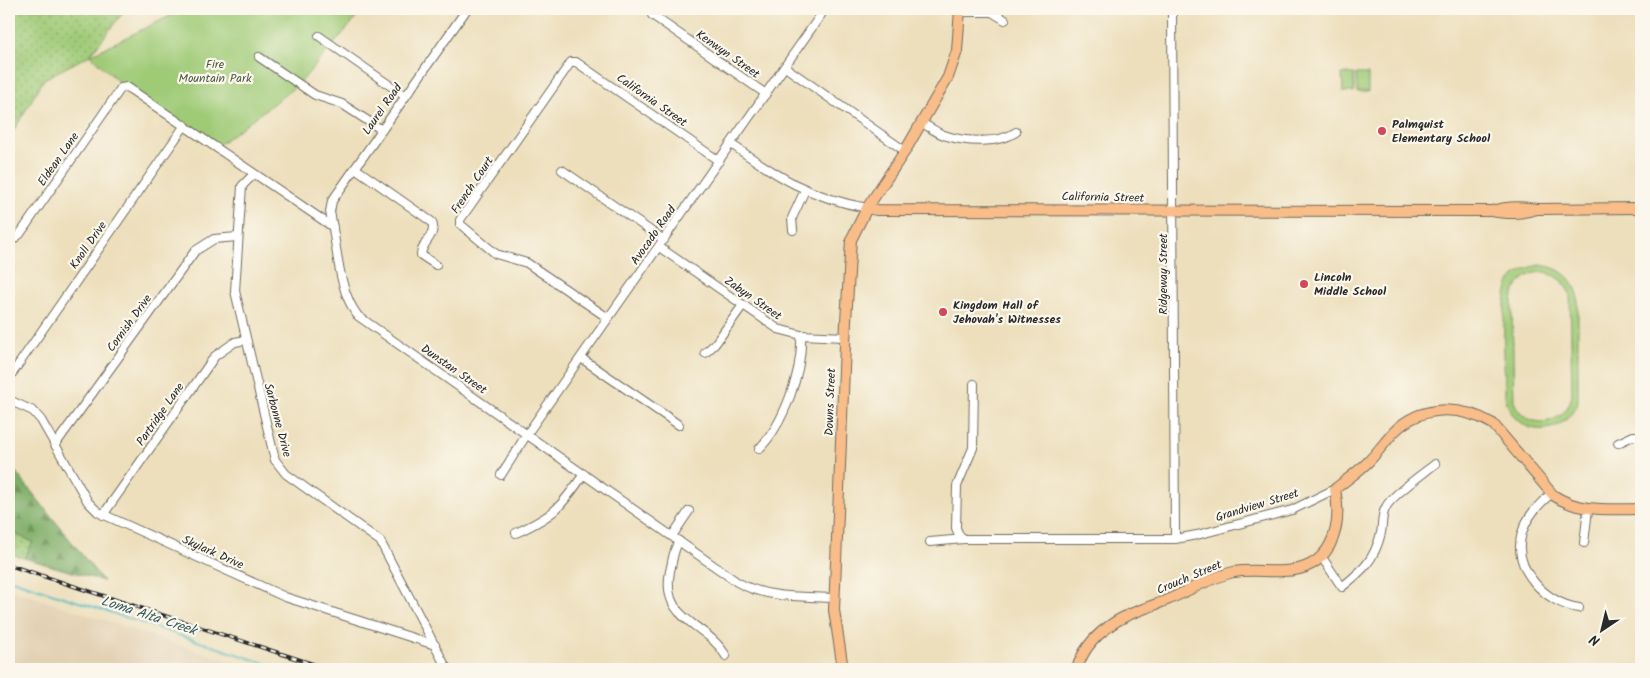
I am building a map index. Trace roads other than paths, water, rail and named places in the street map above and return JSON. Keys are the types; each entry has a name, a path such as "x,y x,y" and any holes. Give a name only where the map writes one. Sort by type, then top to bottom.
{"main road":[{"name":"Downs Street","path":"842,669 834,610 845,337 851,240 867,208 906,151 948,77 957,51 960,10"},
{"name":"California Street","path":"867,208 876,210 1174,211 1492,211 1508,206 1537,209 1641,208"},
{"name":"Grandview Street","path":"1335,489 1366,464 1394,432 1405,423 1424,413 1436,410 1458,410 1483,418 1493,424 1560,500 1588,509 1641,509"},
{"path":"1321,556 1337,529 1338,504 1335,489"},
{"name":"Crouch Street","path":"1077,669 1094,640 1118,621 1227,574 1258,570 1284,571 1308,566 1321,556"}],"street":[{"name":"Laurel Road","path":"333,227 330,212 332,202 466,9"},
{"name":"Avocado Road","path":"502,475 527,434 826,9"},
{"name":"Ridgeway Street","path":"1172,9 1175,539"},
{"path":"960,10 992,12 1005,20"},
{"name":"Kenwyn Street","path":"652,15 766,94"},
{"path":"319,36 405,96"},
{"path":"259,57 315,95 342,104 382,130"},
{"name":"California Street","path":"571,62 576,62 719,161"},
{"name":"French Court","path":"571,62 460,220 460,224 496,254 527,264 608,318"},
{"path":"785,67 906,151"},
{"name":"Eldean Lane","path":"9,243 20,234 121,88 132,89 184,125"},
{"path":"922,123 945,136 964,140 1007,138 1016,132"},
{"path":"184,125 333,227"},
{"name":"Knoll Drive","path":"9,378 184,125"},
{"name":"California Street","path":"731,144 779,177 805,190 829,199 867,208"},
{"path":"355,168 432,222 433,231 421,250 421,255 436,265"},
{"path":"562,170 664,240"},
{"name":"Sarbonne Drive","path":"254,174 242,186 237,237 235,291 275,460 286,474 380,540 434,645"},
{"path":"793,230 792,218 805,190"},
{"name":"Dunstan Street","path":"333,227 345,291 351,308 358,316 737,582 756,592 771,595 835,598"},
{"name":"Cornish Drive","path":"55,445 195,251 214,239 237,237"},
{"name":"Zabyn Street","path":"659,247 778,329 800,335 845,337"},
{"path":"705,354 715,344 743,305"},
{"path":"758,449 771,437 798,376 802,352 800,335"},
{"name":"Partridge Lane","path":"103,515 214,356 236,342 246,340"},
{"path":"581,358 679,425"},
{"path":"964,538 959,535 956,528 957,486 972,448 974,384"},
{"name":"Skylark Drive","path":"9,400 33,411 88,502 103,515 285,597 434,645"},
{"path":"1618,443 1633,436 1641,436"},
{"path":"1321,556 1342,588 1367,566 1371,560 1378,544 1382,516 1389,502 1435,464"},
{"path":"516,533 546,519 559,508 584,474"},
{"name":"Grandview Street","path":"930,542 964,538 1175,539 1292,510 1335,489"},
{"path":"1552,493 1529,516 1521,535 1522,555 1528,574 1539,589 1566,607 1579,608"},
{"path":"1584,543 1588,509"},
{"path":"689,511 676,538 669,580 669,593 684,620 720,644 726,656"},
{"path":"434,645 447,669"}],"waterway":[{"name":"Loma Alta Creek","path":"9,579 282,669"}],"railway":[{"path":"9,565 328,669"}],"place":[{"name":"Palmquist Elementary School","path":"1382,131"},
{"name":"Lincoln Middle School","path":"1304,284"},
{"name":"Kingdom Hall of Jehovah's Witnesses","path":"943,312"}],"park label":[{"name":"Fire Mountain Park","path":"215,71"}]}
